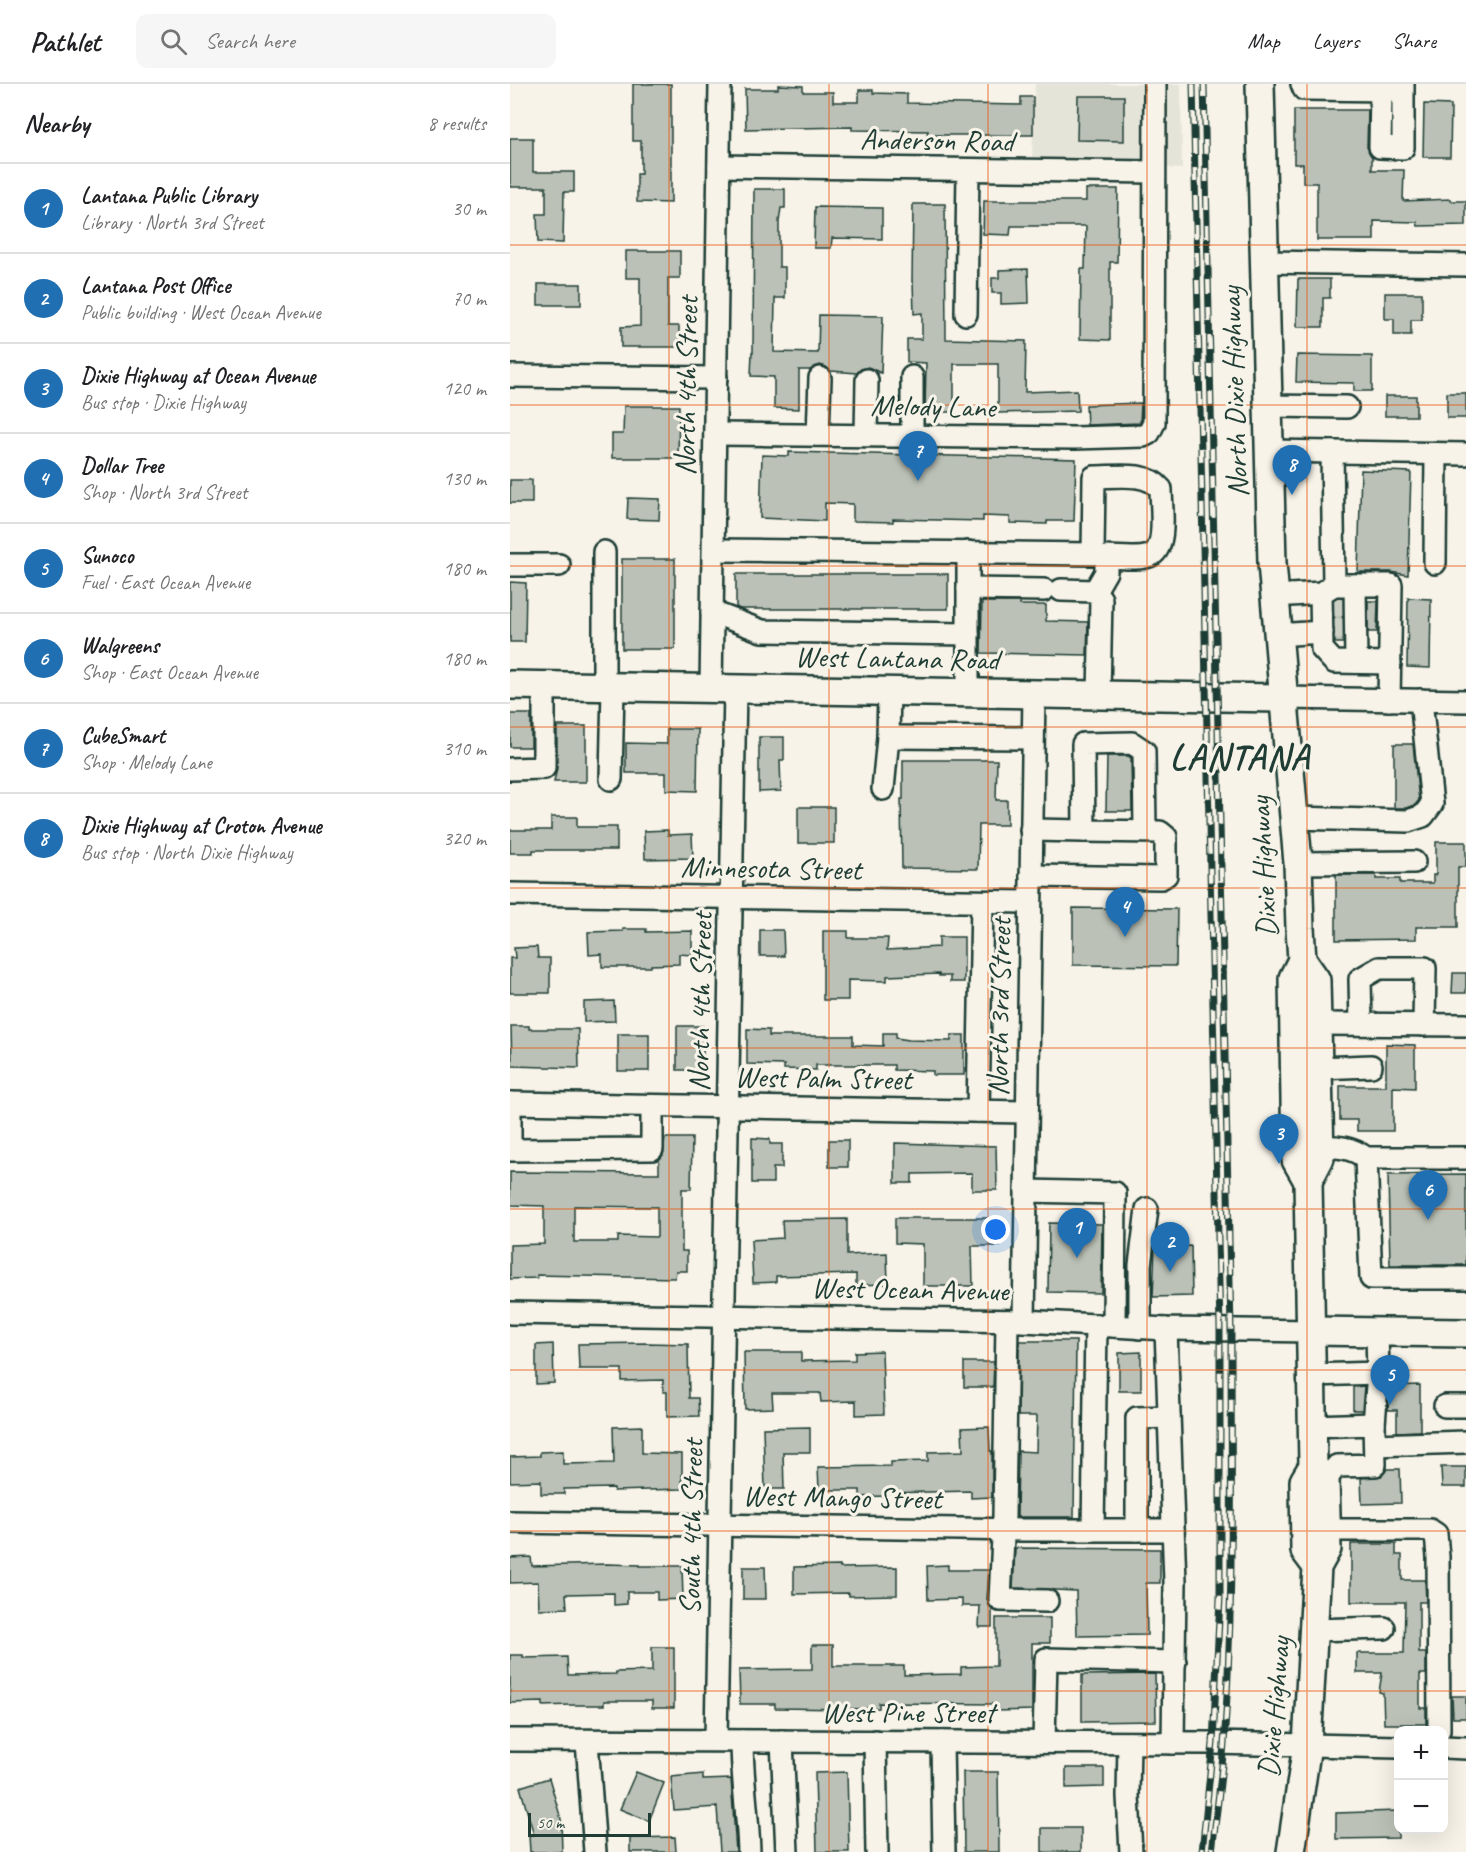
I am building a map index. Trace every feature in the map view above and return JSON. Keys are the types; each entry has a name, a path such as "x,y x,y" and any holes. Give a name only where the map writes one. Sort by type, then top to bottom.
{"main road":[{"name":"North Dixie Highway","path":"1260,84 1268,451 1277,635 1284,698"},
{"name":"West Lantana Road","path":"510,685 1284,698"},
{"name":"Dixie Highway","path":"1284,698 1298,863 1302,960 1293,978 1296,1160 1308,1181"},
{"name":"Dixie Highway","path":"1291,1852 1307,1745 1317,1567 1327,1549 1327,1530 1312,1426 1310,1331 1308,1181 1320,1158 1316,980 1302,960"},
{"path":"1310,1331 1466,1333"},
{"name":"Dixie Highway","path":"1317,1567 1305,1551 1304,1481 1319,1473"}],"street":[{"name":"North 4th Street","path":"720,84 712,612 723,688 731,898 725,1316"},
{"path":"1153,172 1155,84"},
{"path":"1302,84 1304,89 1381,90 1403,87 1403,148 1380,147 1381,90"},
{"name":"Anderson Road","path":"719,166 1153,172"},
{"path":"966,314 968,170"},
{"name":"Melody Lane","path":"715,434 1074,438 1143,436 1149,433 1154,423 1153,172"},
{"path":"1264,261 1466,265"},
{"path":"510,376 716,378"},
{"path":"912,377 912,436"},
{"path":"818,435 820,378"},
{"path":"866,435 867,380"},
{"path":"1268,406 1347,406"},
{"path":"1268,451 1466,454"},
{"path":"1332,452 1338,598 1353,629 1356,662"},
{"path":"1435,563 1436,454"},
{"path":"714,550 968,552 1100,555 1148,557 1156,553 1161,545 1161,489 1147,478 1094,477 1100,555 1106,572 1095,591"},
{"path":"604,552 611,779"},
{"path":"968,552 968,692"},
{"path":"510,565 559,566"},
{"path":"1275,596 1338,598 1391,585 1389,700"},
{"path":"968,589 1095,591"},
{"path":"1095,591 1101,600 1099,695"},
{"path":"1338,598 1325,630 1322,649 1334,662 1390,663"},
{"path":"712,612 762,631 968,634"},
{"path":"1277,635 1325,630"},
{"path":"510,769 544,768 544,685"},
{"path":"883,789 888,737 889,691"},
{"name":"North 3rd Street","path":"1034,694 1026,1191 1015,1321 1000,1600 1047,1601"},
{"path":"1284,698 1466,701"},
{"path":"1294,818 1408,821 1423,816 1431,804 1421,700"},
{"path":"888,737 1033,738"},
{"path":"1083,831 1083,744 1132,743 1144,751 1145,831"},
{"path":"1030,876 1161,878 1166,875 1166,837 1160,832 1031,830"},
{"path":"1298,863 1414,862"},
{"name":"Minnesota Street","path":"510,894 1030,902"},
{"path":"978,1111 982,902"},
{"path":"1361,1024 1360,979 1379,968 1425,968 1424,1025"},
{"path":"1317,1024 1466,1026"},
{"path":"1318,1068 1371,1066"},
{"path":"510,1103 510,1150 652,1149 652,1106"},
{"name":"West Palm Street","path":"510,1103 1027,1112"},
{"path":"1319,1147 1348,1149 1366,1158 1466,1158"},
{"path":"1366,1158 1371,1278 1466,1278"},
{"path":"1026,1191 1116,1192 1105,1325 1093,1530"},
{"path":"1140,1328 1140,1265 1147,1209"},
{"name":"West Ocean Avenue","path":"510,1313 1015,1321 1166,1329 1310,1331"},
{"name":"South 4th Street","path":"716,1739 725,1316"},
{"path":"1166,1329 1173,1530 1173,1743"},
{"path":"1319,1473 1337,1466 1375,1465 1377,1332"},
{"path":"1311,1375 1378,1373"},
{"path":"1137,1530 1137,1418 1170,1417"},
{"path":"1312,1426 1374,1424"},
{"path":"1375,1445 1466,1442"},
{"name":"West Mango Street","path":"510,1522 1002,1530 1173,1530"},
{"path":"1327,1530 1430,1530 1436,1534 1439,1726"},
{"path":"1314,1630 1384,1628"},
{"path":"1044,1742 1046,1659 1174,1662"},
{"name":"West Pine Street","path":"510,1740 716,1739 1394,1747"},
{"path":"742,1740 749,1852"},
{"path":"587,1741 595,1852"},
{"path":"782,1741 787,1852"},
{"path":"875,1741 877,1852"},
{"path":"942,1742 944,1852"},
{"path":"1129,1743 1128,1796 1131,1852"},
{"path":"1448,1748 1466,1748"}],"shaded area":[{"path":"1035,84 1181,84 1182,169 1032,158"}],"building":[{"path":"633,84 671,84 671,203 637,202 637,174 641,174 641,141 633,141"},
{"path":"778,85 803,86 803,92 833,92 833,102 859,102 859,90 873,90 873,93 907,94 907,103 1021,105 1021,97 1033,97 1033,135 927,135 928,131 852,130 852,127 746,129 745,89 778,89"},
{"path":"1078,96 1124,96 1124,141 1077,140"},
{"path":"1424,104 1451,105 1450,157 1423,157"},
{"path":"1294,110 1368,110 1367,147 1372,157 1372,170 1404,170 1403,201 1451,199 1451,201 1466,201 1466,225 1418,226 1417,222 1374,221 1374,240 1317,240 1317,183 1303,183 1303,164 1294,164"},
{"path":"510,138 533,138 533,172 574,172 574,192 564,192 563,243 538,242 537,214 546,214 546,187 510,187"},
{"path":"754,189 785,189 785,208 781,208 779,222 779,267 785,267 785,298 775,298 774,352 818,353 819,315 883,316 881,373 868,367 857,373 831,371 820,365 810,370 799,370 799,409 774,408 774,377 751,376"},
{"path":"1086,189 1118,189 1117,262 1110,262 1110,340 1080,339 1081,269 1085,269 1086,226 1011,226 1010,235 983,234 984,201 1086,201"},
{"path":"913,204 945,204 946,339 1026,341 1025,392 1077,390 1078,411 998,413 998,364 954,364 954,412 925,412 926,363 907,362 907,339 922,339 922,313 914,314"},
{"path":"815,207 882,208 882,239 832,238 831,248 814,248"},
{"path":"626,251 680,251 680,278 668,278 668,326 679,326 679,347 621,347 621,327 640,326 640,278 626,278"},
{"path":"1028,269 1029,303 1001,304 1001,293 992,293 992,278 999,278 999,270"},
{"path":"1298,279 1330,279 1330,298 1323,298 1323,327 1297,327"},
{"path":"538,284 581,284 581,305 538,305"},
{"path":"1385,293 1422,293 1422,320 1411,320 1411,335 1394,335 1394,319 1385,319"},
{"path":"1297,355 1372,356 1372,391 1354,391 1354,383 1296,382"},
{"path":"1447,393 1466,393 1466,418 1447,418"},
{"path":"1385,396 1416,396 1416,416 1385,416"},
{"path":"1141,403 1140,423 1087,425 1086,405"},
{"path":"624,406 679,406 678,458 612,458 612,434 623,434"},
{"path":"789,452 1076,459 1074,521 1047,521 1047,524 1010,523 1010,517 983,516 983,521 893,519 893,522 853,521 853,504 825,503 825,521 760,518 762,455 789,456"},
{"path":"1361,470 1411,472 1408,575 1391,572 1358,572"},
{"path":"510,480 532,480 532,503 510,503"},
{"path":"628,498 660,499 659,520 627,519"},
{"path":"622,559 675,559 675,649 622,649"},
{"path":"736,574 948,574 948,609 740,609 736,607"},
{"path":"510,582 526,583 525,642 510,642"},
{"path":"1342,598 1343,643 1335,643 1334,600"},
{"path":"1408,598 1431,599 1430,668 1407,667"},
{"path":"1368,601 1378,601 1377,632 1368,632"},
{"path":"982,602 1046,605 1046,621 1088,622 1087,655 981,653"},
{"path":"511,714 531,714 531,747 510,747"},
{"path":"557,726 586,726 586,782 554,782 557,768"},
{"path":"667,729 698,729 697,791 666,790 666,773 626,773 626,743 667,744"},
{"path":"759,737 784,737 784,760 780,760 781,791 759,792"},
{"path":"1394,744 1413,744 1419,800 1415,805 1406,808 1394,808"},
{"path":"1107,756 1131,758 1132,811 1106,811"},
{"path":"903,760 997,760 996,800 1007,800 1007,825 979,825 978,869 902,868"},
{"path":"798,807 834,807 834,843 798,843"},
{"path":"551,817 577,817 577,827 617,827 617,850 533,850 533,853 510,853 510,830 551,830"},
{"path":"668,830 668,835 692,834 693,858 645,859 644,831"},
{"path":"1436,842 1466,842 1466,867 1458,867 1458,927 1416,927 1416,939 1336,940 1336,875 1376,875 1376,879 1400,879 1400,883 1433,883 1433,875 1436,875"},
{"path":"1073,908 1177,909 1176,966 1073,965"},
{"path":"623,929 646,929 646,932 692,931 692,955 679,954 679,964 651,965 651,967 602,967 602,954 589,955 588,932 623,931"},
{"path":"760,930 783,930 784,956 760,956"},
{"path":"823,931 848,931 848,938 888,938 887,950 939,947 939,937 964,937 964,982 950,982 950,976 939,976 939,974 887,976 887,981 848,980 848,1000 823,1000"},
{"path":"537,947 538,958 550,958 550,993 510,993 510,958 515,958 514,948"},
{"path":"1453,973 1466,973 1466,993 1452,993"},
{"path":"614,1001 615,1021 584,1022 584,1002"},
{"path":"511,1026 529,1026 529,1029 578,1029 579,1068 512,1066"},
{"path":"677,1026 703,1026 703,1070 677,1070"},
{"path":"747,1029 769,1030 769,1036 853,1036 853,1045 883,1046 883,1033 896,1033 896,1038 909,1040 951,1041 951,1035 964,1035 964,1075 933,1075 933,1071 894,1070 894,1065 816,1065 816,1070 784,1069 784,1065 747,1064"},
{"path":"618,1034 649,1034 649,1071 618,1071"},
{"path":"1386,1044 1415,1045 1415,1088 1393,1087 1393,1131 1357,1131 1357,1120 1340,1120 1340,1086 1386,1086"},
{"path":"665,1138 692,1138 691,1189 682,1189 682,1251 687,1251 687,1271 676,1271 675,1278 537,1275 537,1278 510,1279 510,1245 544,1244 544,1206 510,1205 510,1172 659,1173 659,1160 663,1155","holes":["574,1206 657,1207 657,1237 618,1236 618,1242 574,1242"]},
{"path":"752,1138 770,1139 770,1144 782,1144 782,1168 773,1168 773,1183 752,1183"},
{"path":"829,1140 848,1140 848,1167 829,1167"},
{"path":"895,1143 996,1146 997,1190 972,1190 972,1173 912,1174 912,1183 895,1183"},
{"path":"1466,1174 1466,1265 1390,1265 1388,1175"},
{"path":"895,1218 1000,1218 1000,1246 972,1246 973,1286 923,1286 923,1244 895,1243"},
{"path":"847,1219 847,1255 887,1253 888,1284 856,1285 856,1274 776,1276 776,1282 753,1283 751,1240 783,1238 782,1220"},
{"path":"1049,1223 1102,1224 1101,1293 1048,1292"},
{"path":"1191,1246 1192,1296 1153,1297 1155,1247"},
{"path":"1019,1341 1076,1341 1074,1517 1017,1517 1018,1451 1036,1452 1037,1416 1018,1416"},
{"path":"553,1344 554,1383 536,1384 536,1345"},
{"path":"578,1344 688,1344 689,1398 698,1398 699,1416 667,1417 667,1392 663,1392 663,1380 622,1381 622,1369 579,1369"},
{"path":"882,1351 884,1414 856,1415 856,1401 821,1402 820,1393 772,1393 773,1408 745,1409 744,1352 801,1352 801,1361 855,1360 855,1352"},
{"path":"1141,1352 1141,1391 1119,1391 1119,1353"},
{"path":"964,1362 994,1362 993,1387 964,1387"},
{"path":"1420,1385 1420,1431 1397,1432 1397,1410 1388,1410 1390,1386"},
{"path":"1364,1386 1362,1410 1353,1410 1353,1387"},
{"path":"642,1426 642,1453 682,1454 682,1489 614,1491 614,1488 564,1489 564,1494 541,1494 541,1481 510,1482 510,1457 540,1456 540,1452 563,1451 563,1464 614,1463 613,1427"},
{"path":"810,1427 810,1452 783,1452 784,1489 765,1489 763,1428"},
{"path":"989,1427 990,1451 992,1451 992,1497 971,1498 971,1491 884,1493 884,1496 860,1497 860,1490 819,1490 818,1467 891,1466 891,1462 928,1461 928,1452 963,1451 962,1428"},
{"path":"1441,1467 1466,1467 1466,1487 1442,1487"},
{"path":"1387,1469 1400,1469 1401,1503 1362,1504 1361,1478 1381,1476"},
{"path":"1351,1544 1396,1544 1396,1555 1402,1555 1402,1580 1425,1580 1426,1602 1419,1602 1419,1653 1426,1653 1426,1674 1420,1674 1420,1708 1426,1708 1426,1724 1384,1724 1383,1693 1379,1692 1382,1673 1357,1673 1357,1653 1404,1653 1405,1602 1351,1602"},
{"path":"1015,1548 1160,1549 1160,1583 1146,1583 1147,1635 1077,1636 1076,1591 1013,1588"},
{"path":"531,1557 532,1566 607,1564 682,1566 683,1599 657,1600 657,1592 627,1592 627,1604 614,1605 614,1593 566,1594 567,1608 539,1609 538,1582 510,1583 510,1558"},
{"path":"948,1565 948,1570 989,1570 987,1599 992,1610 992,1627 979,1627 980,1606 962,1606 962,1599 928,1600 927,1566"},
{"path":"840,1566 840,1568 897,1567 897,1595 794,1594 794,1567"},
{"path":"743,1567 765,1567 766,1599 743,1599"},
{"path":"996,1618 1050,1618 1050,1643 1032,1643 1032,1710 996,1711 996,1704 879,1703 879,1708 849,1709 775,1708 775,1704 740,1704 739,1670 812,1669 812,1645 833,1645 833,1666 904,1666 904,1675 961,1674 961,1667 996,1666"},
{"path":"652,1647 674,1647 674,1708 652,1708 652,1701 604,1701 604,1705 543,1706 543,1702 510,1703 510,1655 523,1655 523,1658 567,1657 568,1675 616,1674 616,1672 652,1671"},
{"path":"1155,1674 1156,1721 1082,1722 1082,1675"},
{"path":"1452,1696 1466,1696 1466,1718 1453,1718"},
{"path":"1066,1768 1104,1768 1104,1787 1066,1788"},
{"path":"636,1772 664,1783 649,1821 620,1809"},
{"path":"847,1772 849,1852 817,1852 815,1773"},
{"path":"963,1772 998,1772 999,1852 964,1852"},
{"path":"703,1774 703,1780 731,1779 736,1852 720,1852 717,1807 674,1810 671,1777"},
{"path":"549,1778 561,1819 562,1852 530,1852 529,1835 534,1835 520,1787"},
{"path":"1394,1811 1394,1834 1398,1834 1398,1838 1336,1839 1336,1813"},
{"path":"1042,1828 1081,1828 1081,1852 1042,1852"},
{"path":"675,1837 676,1852 630,1852 630,1838"}],"tunnel":[{"path":"1330,606 1351,605"},
{"path":"1330,629 1351,629"}],"railway":[{"path":"1193,84 1220,1330 1220,1598 1213,1743 1202,1852"},
{"path":"1204,84 1231,1330 1229,1640 1224,1744 1212,1852"}],"place":[{"name":"CubeSmart","path":"918,481"},
{"name":"Dixie Highway at Croton Avenue","path":"1292,495"},
{"name":"Dollar Tree","path":"1125,937"},
{"name":"Dixie Highway at Ocean Avenue","path":"1279,1164"},
{"name":"Walgreens","path":"1428,1220"},
{"name":"Lantana Public Library","path":"1077,1258"},
{"name":"Lantana Post Office","path":"1170,1272"},
{"name":"Sunoco","path":"1390,1405"}],"district":[{"name":"LANTANA","path":"1240,757"}]}
